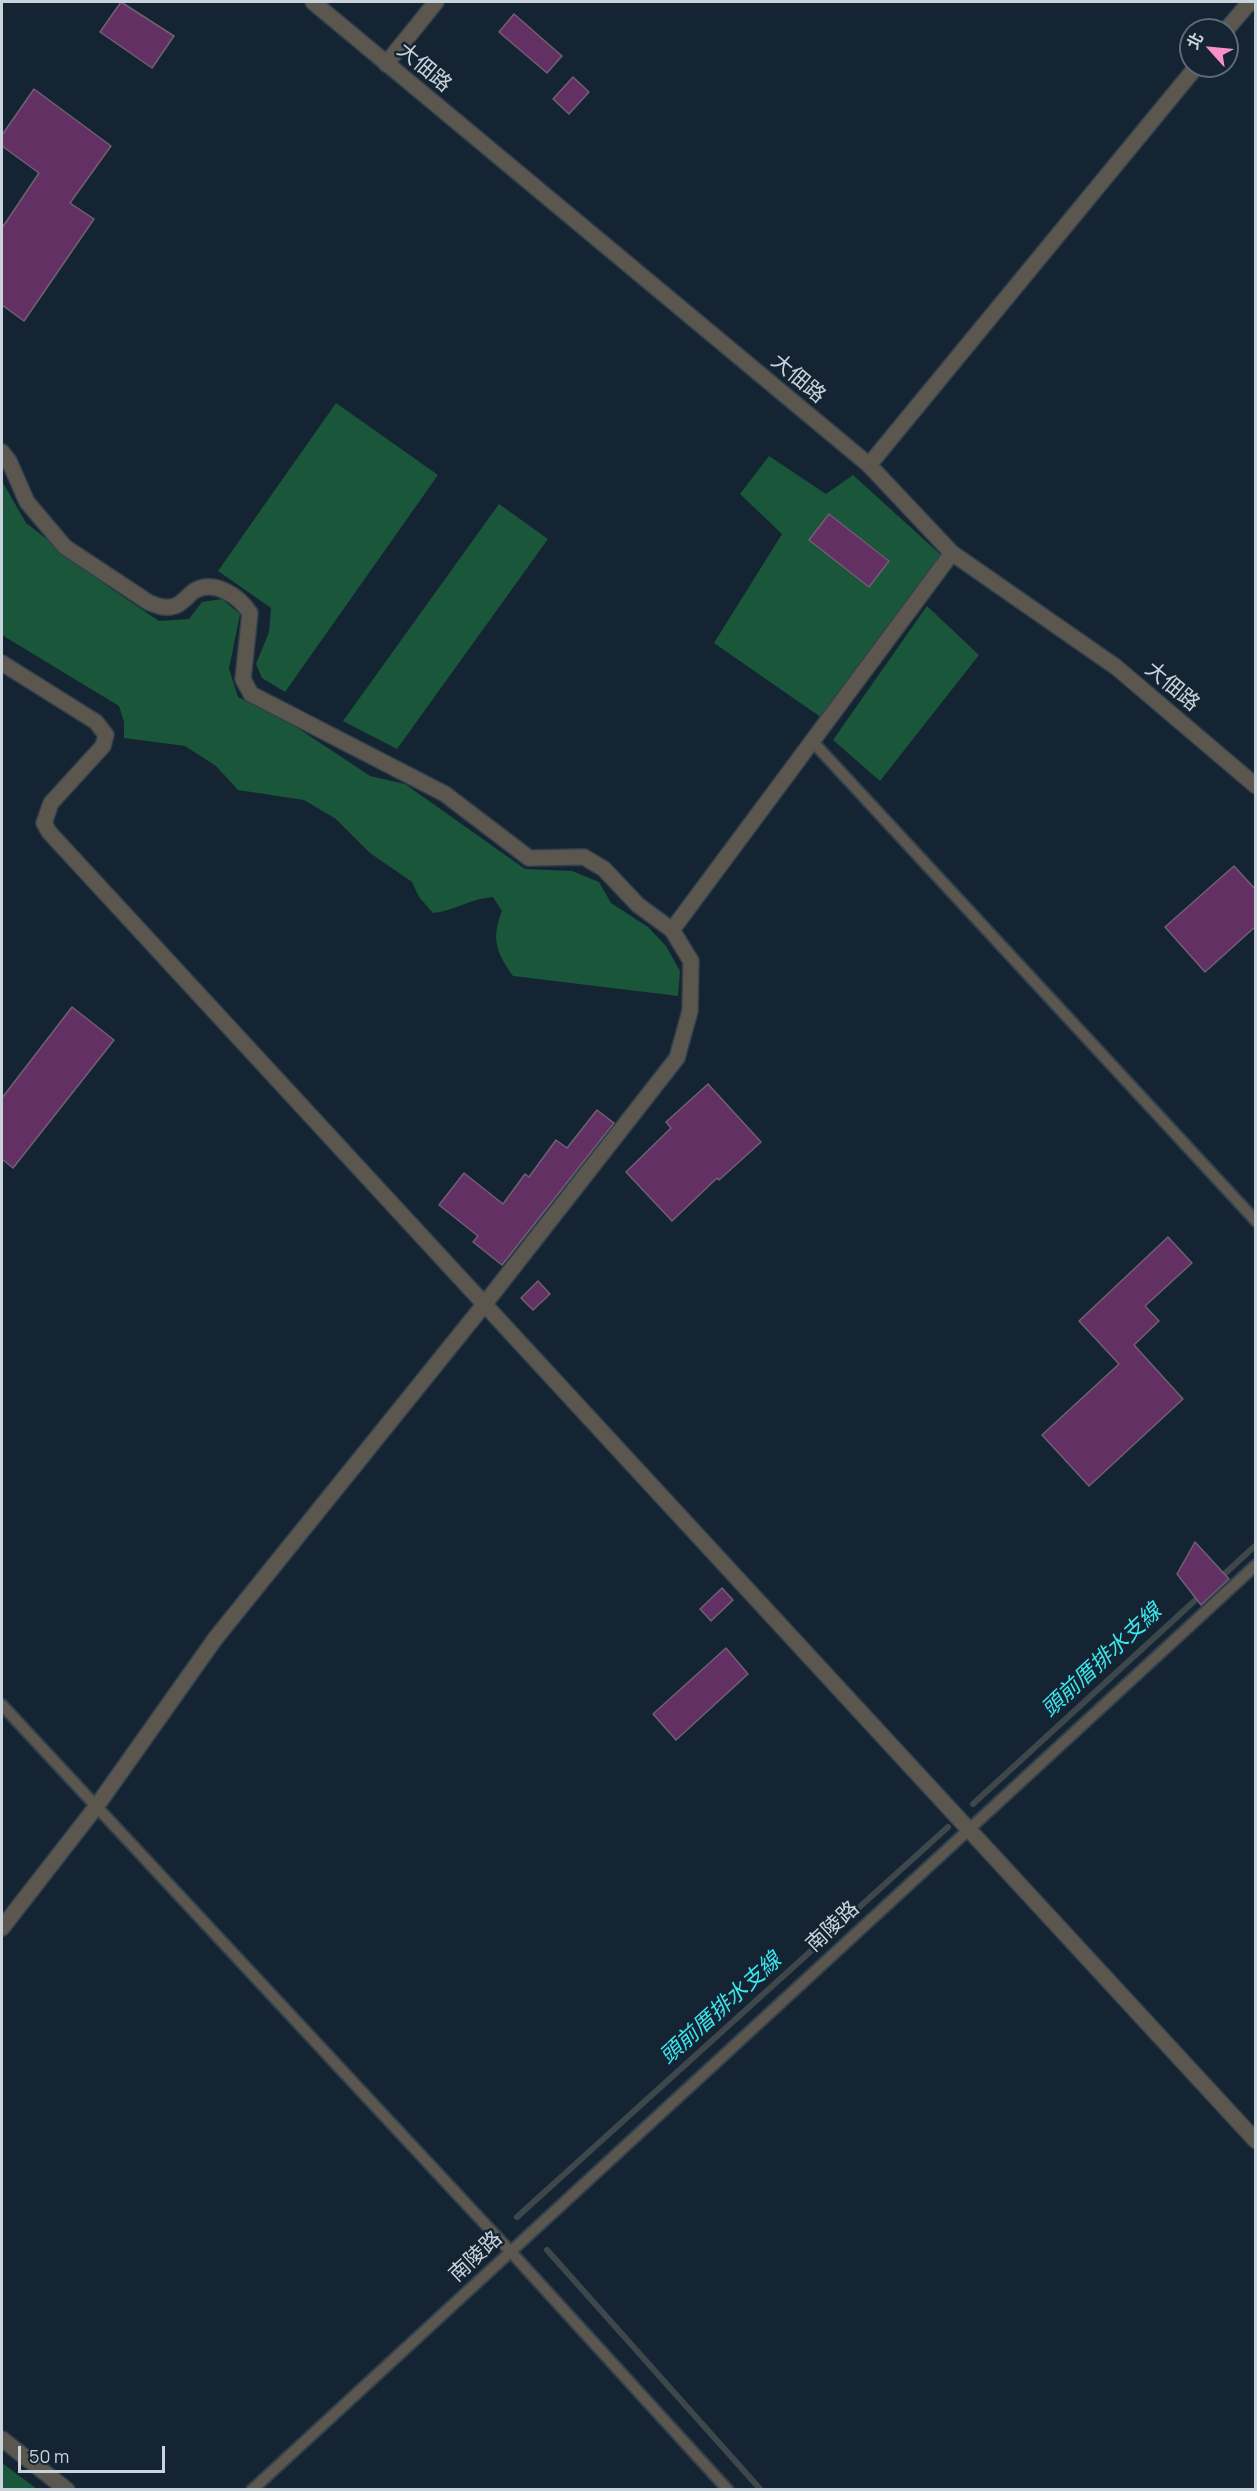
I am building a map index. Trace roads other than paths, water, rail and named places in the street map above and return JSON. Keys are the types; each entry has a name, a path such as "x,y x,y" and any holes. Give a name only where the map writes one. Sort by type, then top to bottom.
{"street":[{"name":"大佃路","path":"313,2 869,465 952,554 1116,667 1256,786"},
{"path":"386,64 436,2"},
{"path":"1236,18 1250,2"},
{"path":"869,465 1187,78"},
{"path":"2,452 9,461 27,502 65,547 148,602 161,608 176,606 194,591 210,586 242,601 250,613 243,679 251,694 445,794 529,858 584,857 604,870 638,905 672,930 691,961 690,1011 677,1058 483,1306 215,1639 96,1807 2,1928"},
{"path":"672,930 952,554"},
{"path":"2,663 96,722 106,735 103,746 51,803 44,823 49,832 483,1306 1256,2140"},
{"path":"2,2439 67,2490"}],"lane":[{"path":"813,742 1256,1221"},
{"name":"南陵路","path":"252,2490 1256,1565"},
{"path":"2,1705 511,2252 728,2490"}],"waterway":[{"name":"頭前厝排水支線","path":"1219,1579 1256,1545"},
{"name":"頭前厝排水支線","path":"973,1804 1202,1594"},
{"name":"頭前厝排水支線","path":"517,2217 948,1827"},
{"name":"頭前厝排水支線","path":"547,2250 761,2490"}]}
